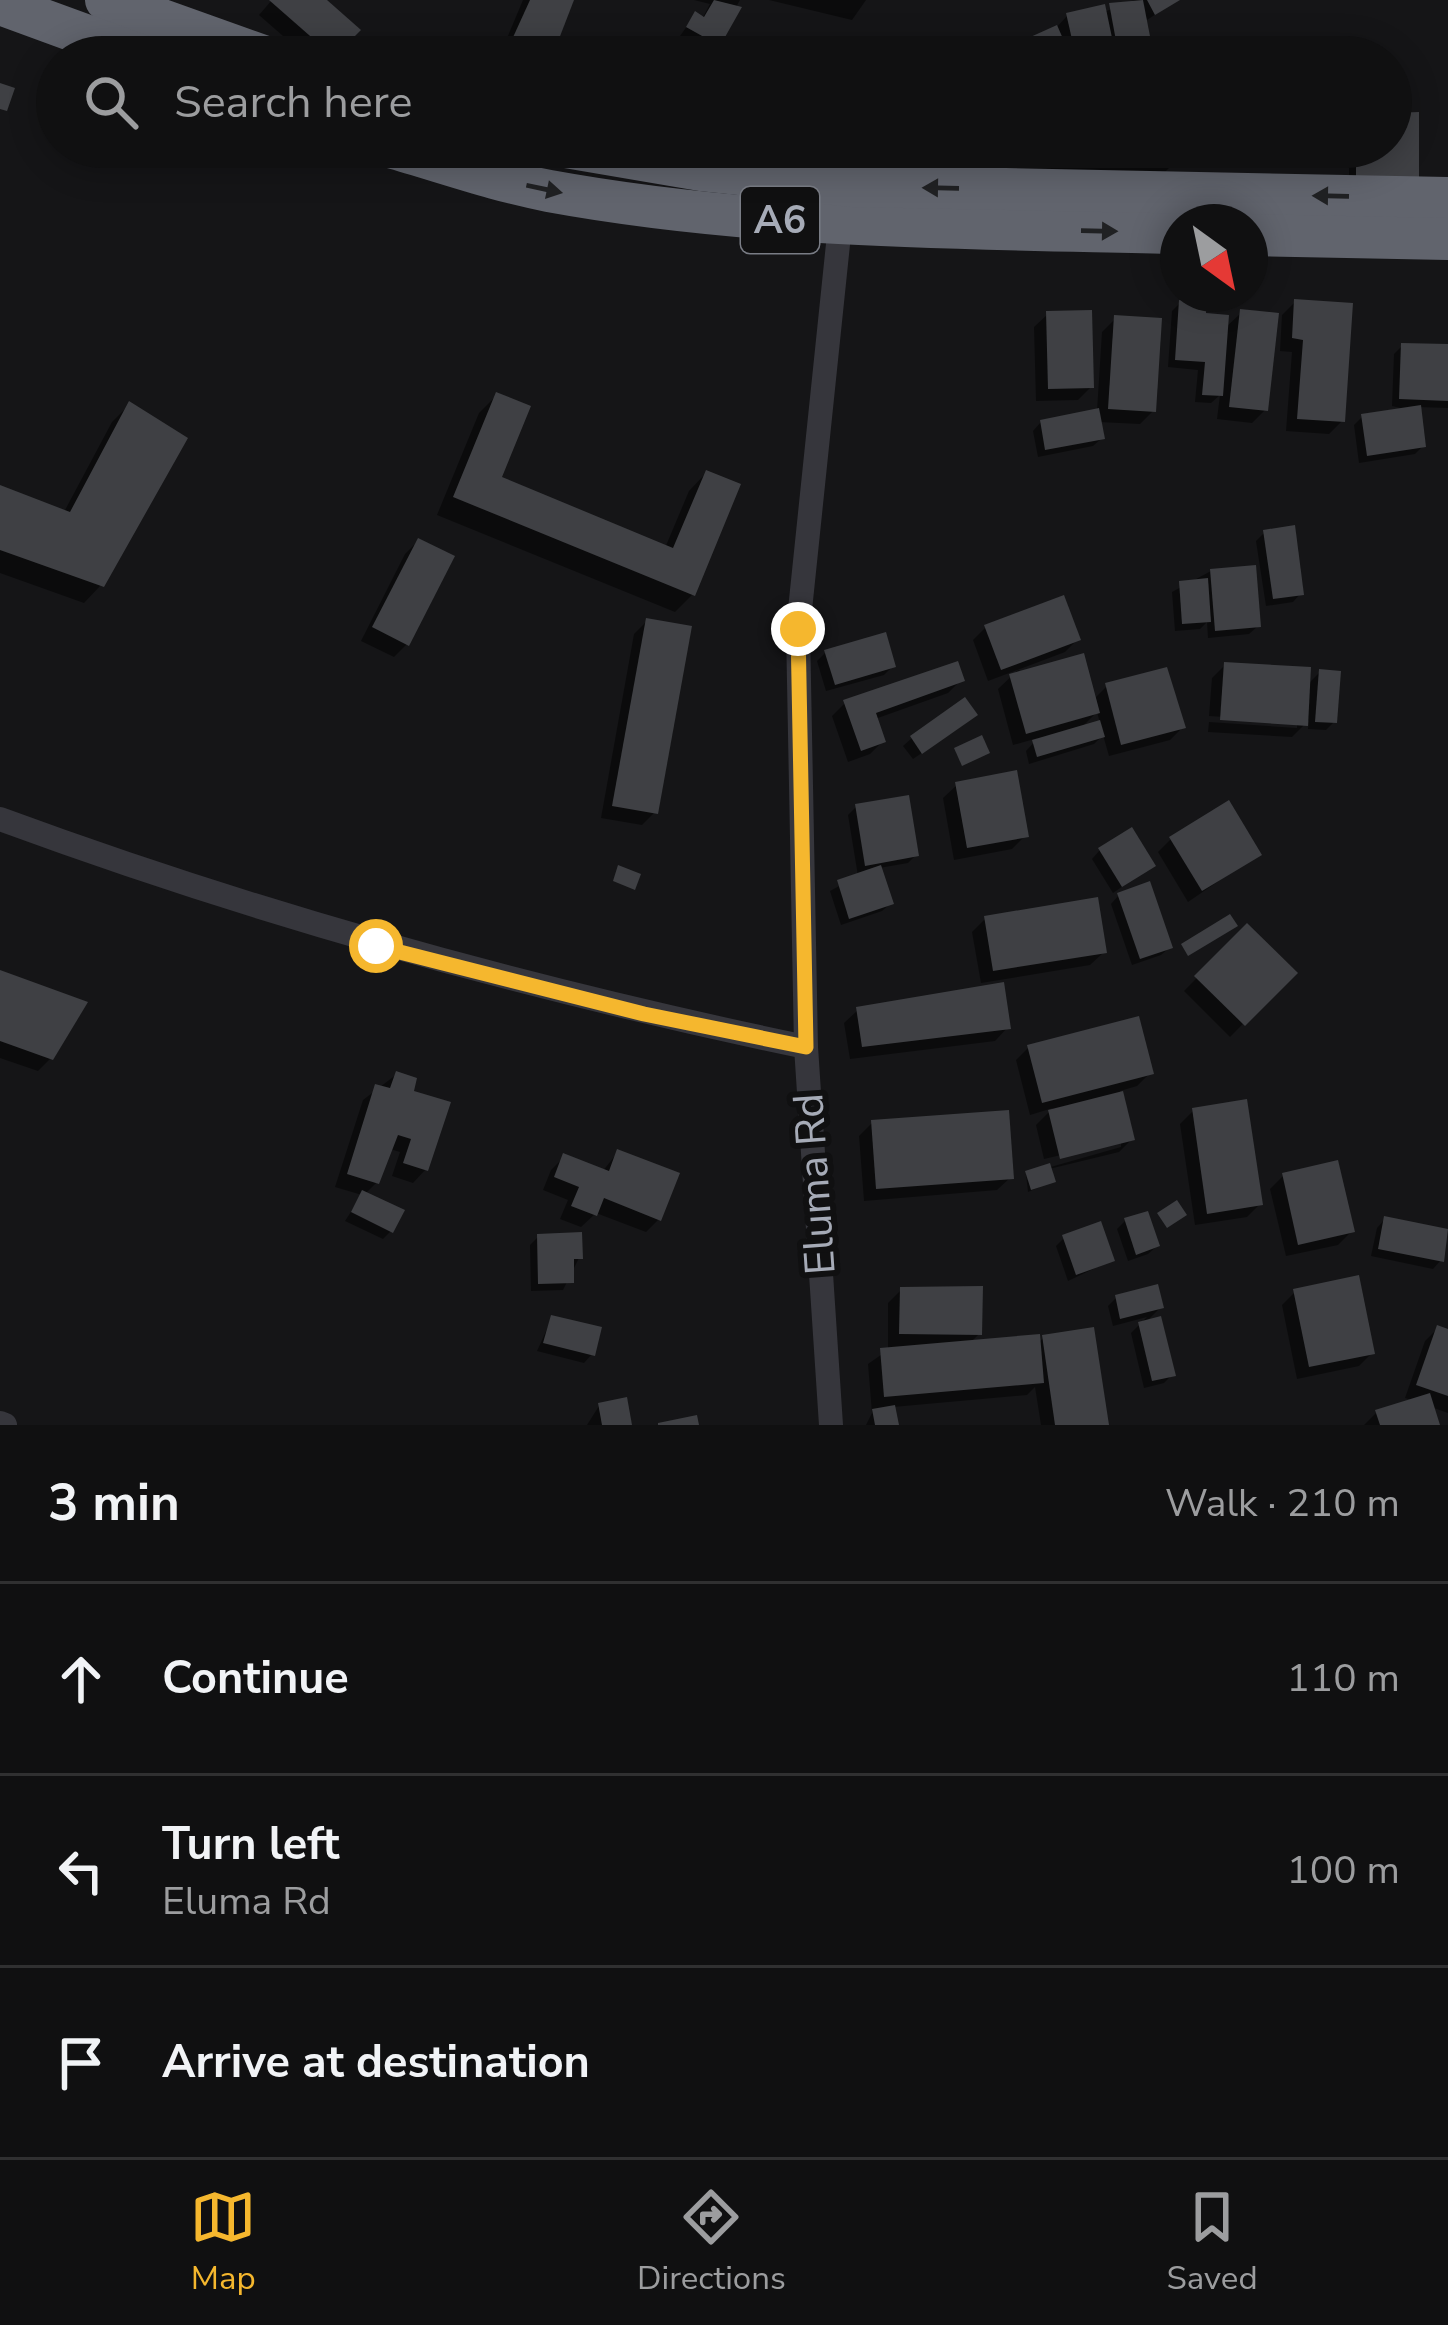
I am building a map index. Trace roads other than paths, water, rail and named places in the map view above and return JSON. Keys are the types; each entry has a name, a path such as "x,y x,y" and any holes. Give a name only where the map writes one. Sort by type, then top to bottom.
{"highway":[{"path":"106,0 207,36"},
{"path":"0,4 88,36"},
{"name":"A6","path":"465,168 544,190 682,212 840,225 1160,233"},
{"name":"A6","path":"688,168 852,186 1448,198"},
{"path":"1268,235 1448,239"}],"street":[{"name":"Eluma Rd","path":"831,1425 806,1047 798,629 840,225"},
{"path":"0,819 376,946 644,1014 806,1047"}]}
